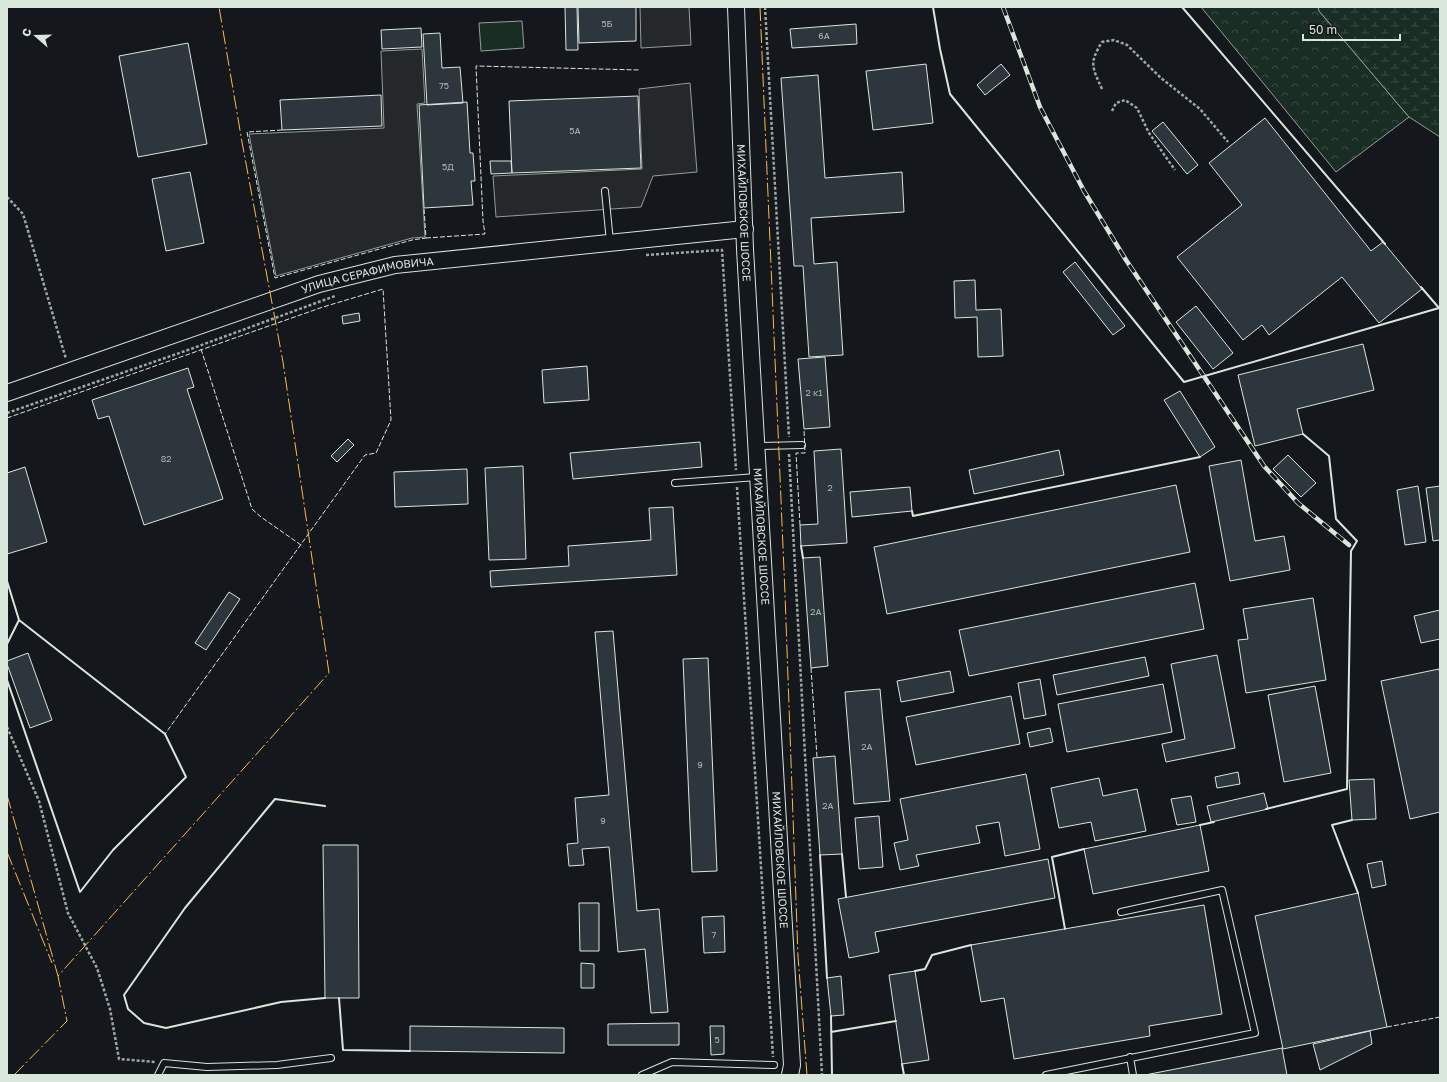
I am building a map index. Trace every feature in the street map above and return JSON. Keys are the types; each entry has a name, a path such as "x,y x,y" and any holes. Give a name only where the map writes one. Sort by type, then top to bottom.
{"main road":[{"name":"МИХАЙЛОВСКОЕ ШОССЕ","path":"736,7 745,229 793,1072"},
{"name":"УЛИЦА СЕРАФИМОВИЧА","path":"7,393 319,284 395,265 745,229"}],"lane":[{"path":"605,190 610,242"},
{"path":"757,446 802,445"},
{"path":"675,483 759,477"},
{"path":"1046,1075 1255,1033 1222,890 1121,912"},
{"path":"158,1075 164,1063 208,1067 277,1065 331,1058"},
{"path":"1130,1058 1133,1075"},
{"path":"642,1075 672,1062 774,1065"}],"path":[{"path":"765,7 822,1075"},
{"path":"1102,89 1093,69 1094,54 1102,42 1114,40 1127,45 1161,78 1200,109 1228,142"},
{"path":"1112,111 1116,103 1125,100 1137,108 1149,133 1175,170"},
{"path":"7,197 23,214 70,371"},
{"path":"643,255 722,250 774,1065"},
{"path":"7,413 337,296"},
{"path":"7,727 39,801 68,913 96,968 110,1009 119,1059 164,1063"}],"green space":[{"path":"1201,7 1318,7 1319,11 1409,117 1336,172"},
{"path":"1318,7 1440,7 1440,137 1409,117 1319,11"},
{"path":"522,21 524,48 481,51 479,23"}],"shaded area":[{"path":"640,7 689,7 691,45 641,48"},
{"path":"422,49 425,103 417,104 425,237 412,238 276,276 249,134 384,128 381,51"},
{"path":"690,83 697,172 653,176 641,207 496,217 493,176 642,169 639,89"}],"building":[{"path":"565,7 577,7 578,50 566,50"},
{"path":"578,7 636,7 636,41 579,43"},
{"path":"856,24 857,44 792,48 790,29"},
{"path":"421,28 422,47 382,49 381,30"},
{"path":"440,33 442,68 460,67 463,103 427,105 423,34"},
{"path":"188,43 207,144 138,157 119,56"},
{"path":"926,64 933,123 873,130 866,71"},
{"path":"1001,64 1010,75 985,95 977,85"},
{"path":"818,75 825,178 902,172 904,212 811,218 814,264 837,262 843,355 809,357 803,266 794,266 781,78"},
{"path":"381,95 382,126 282,130 280,100"},
{"path":"638,96 641,168 512,173 509,101"},
{"path":"467,102 470,153 473,153 475,181 471,181 473,205 424,208 419,105"},
{"path":"1265,118 1371,251 1383,242 1422,289 1379,323 1342,277 1269,335 1262,325 1243,340 1177,257 1242,205 1209,163"},
{"path":"1163,122 1198,165 1187,174 1152,131"},
{"path":"490,161 511,161 512,173 491,174"},
{"path":"190,172 204,243 166,251 152,179"},
{"path":"1075,262 1125,326 1113,335 1063,272"},
{"path":"975,280 976,310 1001,309 1003,356 978,357 977,317 955,318 954,281"},
{"path":"1196,306 1233,353 1213,369 1176,322"},
{"path":"359,313 360,321 343,324 342,316"},
{"path":"1363,344 1374,390 1297,409 1303,434 1255,446 1238,375"},
{"path":"825,357 830,427 804,429 798,359"},
{"path":"587,366 589,400 544,403 542,370"},
{"path":"188,368 194,387 187,389 223,499 144,525 109,416 98,419 92,400"},
{"path":"1180,391 1215,447 1200,457 1164,400"},
{"path":"348,439 354,445 337,462 331,456"},
{"path":"700,442 702,467 573,479 570,453"},
{"path":"841,449 847,543 801,546 800,525 818,524 814,451"},
{"path":"1059,450 1064,475 974,494 969,470"},
{"path":"1288,455 1316,483 1301,497 1273,469"},
{"path":"1241,460 1255,541 1284,536 1290,570 1230,581 1209,466"},
{"path":"523,466 526,559 489,560 485,468"},
{"path":"25,467 47,542 7,554 7,473"},
{"path":"467,469 468,504 395,507 394,472"},
{"path":"1176,485 1190,552 887,614 874,547"},
{"path":"1418,486 1426,542 1405,545 1397,490"},
{"path":"1440,486 1440,540 1433,541 1426,488"},
{"path":"910,487 912,511 852,517 850,492"},
{"path":"673,507 677,575 491,587 490,571 569,566 568,546 651,540 649,508"},
{"path":"820,557 828,666 811,668 803,558"},
{"path":"1195,583 1204,629 969,676 959,630"},
{"path":"229,592 240,599 206,650 195,643"},
{"path":"1313,598 1326,680 1246,693 1238,640 1248,639 1243,609"},
{"path":"1440,610 1440,639 1421,643 1414,616"},
{"path":"613,631 637,911 659,909 668,1012 651,1013 645,949 618,952 609,847 582,849 584,865 569,866 567,844 578,843 575,798 609,795 595,632"},
{"path":"28,653 52,720 30,728 7,664 7,661"},
{"path":"1217,655 1235,748 1166,762 1162,744 1185,739 1171,664"},
{"path":"1145,657 1149,676 1057,695 1053,675"},
{"path":"708,658 717,871 692,872 683,659"},
{"path":"1439,669 1440,812 1410,819 1381,681"},
{"path":"950,671 954,692 901,702 897,681"},
{"path":"1040,679 1046,715 1024,719 1018,683"},
{"path":"1163,684 1172,732 1067,752 1058,704"},
{"path":"1315,686 1331,773 1284,782 1268,695"},
{"path":"880,689 890,801 854,804 845,692"},
{"path":"1011,696 1020,744 916,765 906,717"},
{"path":"1050,728 1053,742 1030,747 1027,733"},
{"path":"835,756 842,854 820,855 813,758"},
{"path":"1238,772 1240,784 1217,788 1215,777"},
{"path":"1026,774 1040,849 1005,856 999,822 976,826 980,843 916,855 919,866 900,870 894,843 908,840 900,799"},
{"path":"1099,778 1103,796 1137,789 1146,831 1095,841 1091,822 1059,828 1051,788"},
{"path":"1374,779 1376,819 1352,820 1349,780"},
{"path":"1264,793 1268,809 1211,822 1207,806"},
{"path":"1191,796 1196,822 1177,825 1171,799"},
{"path":"879,816 883,867 859,869 855,818"},
{"path":"1200,825 1209,871 1093,894 1084,849"},
{"path":"323,845 358,845 359,998 325,998"},
{"path":"1048,859 1055,898 875,932 879,952 849,958 838,899"},
{"path":"1382,861 1386,885 1372,888 1367,864"},
{"path":"1358,893 1387,1027 1283,1049 1255,916"},
{"path":"579,903 599,903 599,951 580,951"},
{"path":"1204,905 1222,1014 1149,1026 1150,1036 1014,1059 1004,998 981,1002 971,945"},
{"path":"724,916 725,952 704,953 702,917"},
{"path":"581,963 594,964 594,988 581,988"},
{"path":"915,971 929,1060 902,1064 889,975"},
{"path":"841,976 844,1015 831,1016 827,978"},
{"path":"679,1023 679,1045 608,1045 608,1024"},
{"path":"410,1026 564,1028 564,1053 410,1051"},
{"path":"710,1026 724,1026 724,1054 711,1055"},
{"path":"1370,1031 1372,1044 1320,1070 1313,1044"},
{"path":"1282,1048 1287,1075 1145,1075"}],"railway":[{"path":"1003,7 1040,107 1084,191 1126,260 1264,466 1298,503 1349,545"}],"fence":[{"path":"426,238 485,234 483,221 476,66 640,70"},
{"path":"282,130 247,132 275,278 412,240 426,238 424,208"},
{"path":"7,418 323,307 383,289 391,420 376,453 365,455 165,734"},
{"path":"201,349 252,509 301,545"},
{"path":"800,525 796,453 805,453 804,429"},
{"path":"811,668 817,757"},
{"path":"1387,1027 1440,1017"}],"wall":[{"path":"933,7 950,94 1184,382 1439,308 1421,287"},
{"path":"1182,7 1385,244"},
{"path":"1266,809 1347,789 1351,551 1357,541 1336,519 1329,456 1303,434"},
{"path":"912,511 913,516 1200,457"},
{"path":"801,546 803,558"},
{"path":"7,581 19,620 165,734 186,777 113,850 80,892 7,680"},
{"path":"7,644 19,620"},
{"path":"325,806 275,799 185,908 124,995 128,1009 144,1023 166,1028 281,1002 325,998"},
{"path":"1352,820 1332,825 1358,893"},
{"path":"1200,825 1214,822"},
{"path":"1065,929 1052,857 1084,849"},
{"path":"842,854 846,897"},
{"path":"820,855 827,978"},
{"path":"915,971 925,969 932,955 971,945"},
{"path":"339,998 343,1050 410,1051"},
{"path":"831,1016 832,1075"},
{"path":"831,1032 896,1021"},
{"path":"902,1064 904,1075"}],"power":[{"path":"7,795 58,976 329,673 283,362 242,142 219,7"},
{"path":"760,7 785,594 798,956 807,1075"},
{"path":"7,852 52,963"},
{"path":"14,1075 67,1021 58,976"}]}
